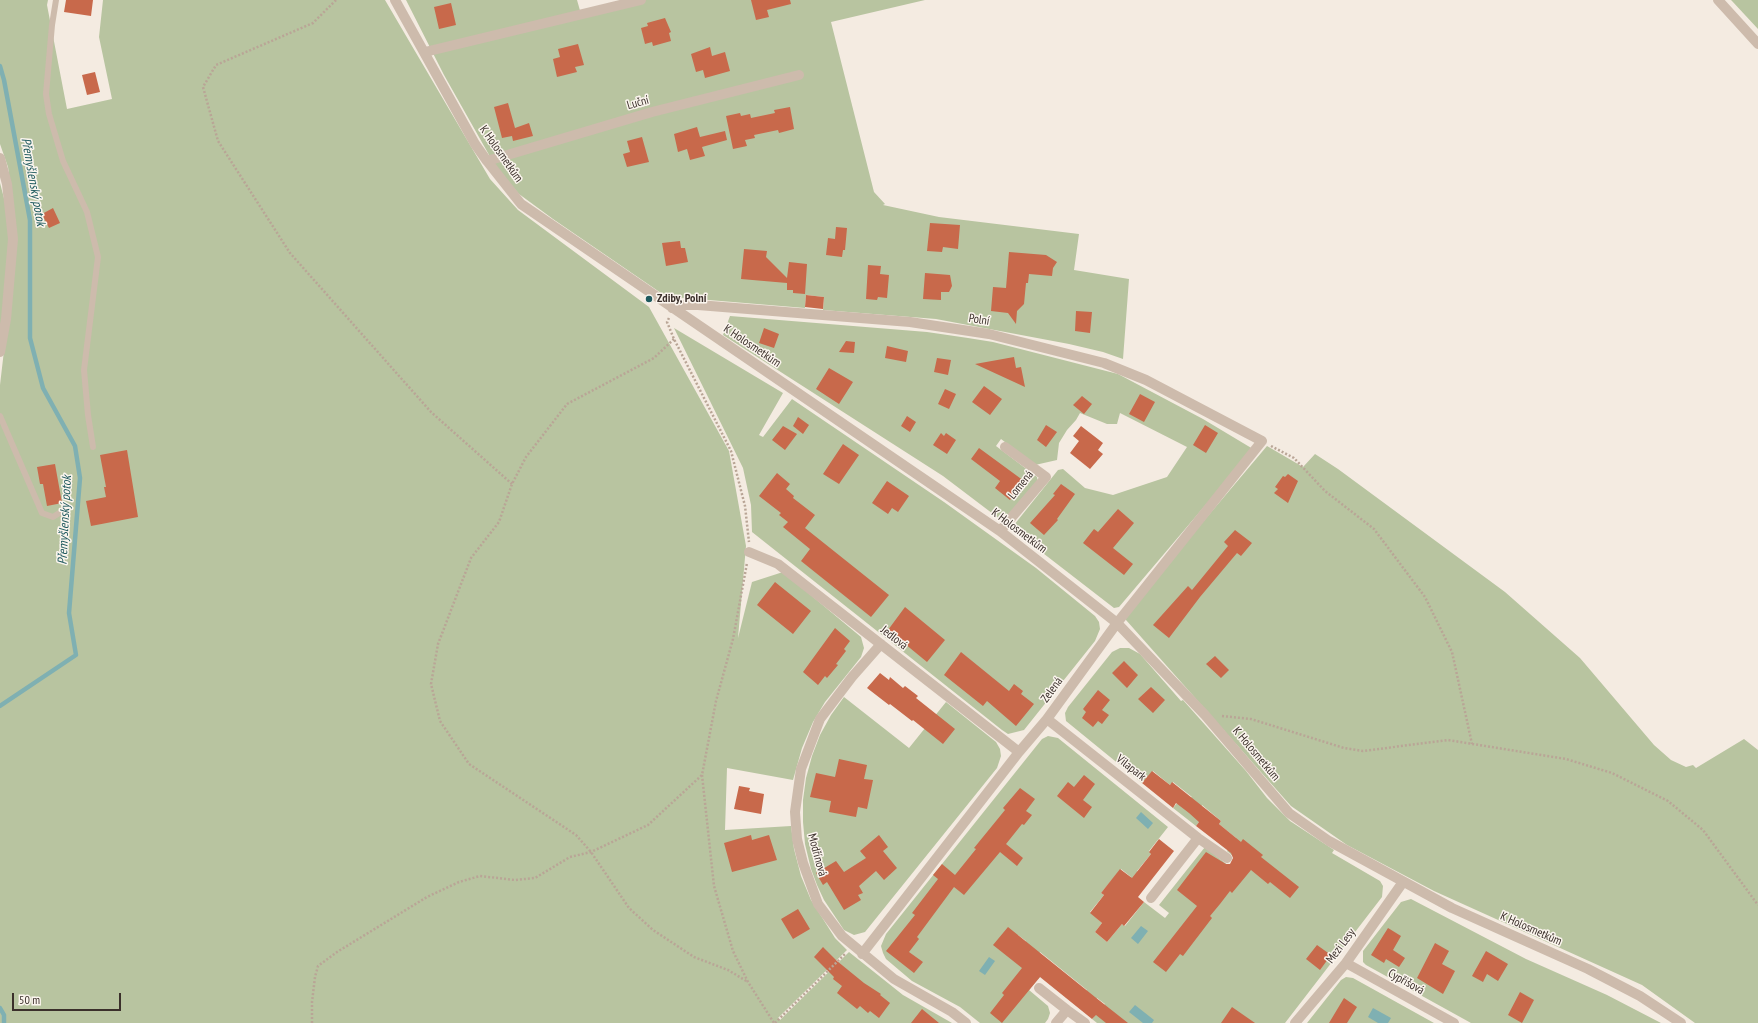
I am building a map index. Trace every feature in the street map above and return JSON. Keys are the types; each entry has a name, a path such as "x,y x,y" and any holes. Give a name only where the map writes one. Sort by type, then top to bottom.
{"street":[{"name":"K Holosmetkům","path":"395,0 475,144 486,161 521,204 528,210 1000,531 1117,623 1206,715 1288,812 1329,841 1452,908 1588,969 1640,996 1681,1023"},
{"path":"425,52 641,0"},
{"path":"1718,0 1758,44"},
{"name":"Luční","path":"486,161 652,112 799,75"},
{"path":"0,158 7,184 13,239 6,319 0,352"},
{"name":"Polní","path":"672,308 682,305 698,305 910,322 989,334 1104,363 1146,380 1262,441"},
{"name":"Zelená","path":"862,954 1019,752 1047,719 1117,623 1262,441"},
{"name":"Lomená","path":"1000,531 1046,477 1005,446"},
{"name":"Jedlová","path":"749,552 778,564 1019,752"},
{"name":"Modřínová","path":"881,644 852,677 820,719 801,769 796,812 797,839 803,863 818,904 842,936 894,979 952,1012 966,1023"},
{"name":"Vilapark","path":"1047,719 1198,838 1227,858"},
{"path":"1151,898 1198,838"},
{"name":"Mezi Lesy","path":"1295,1023 1346,963 1403,882"},
{"name":"Cypřišová","path":"1346,963 1454,1023"},
{"path":"1039,988 1085,1023"},
{"path":"1056,1023 1067,1010"}],"lane":[{"path":"56,0 52,25 46,94 49,114 63,161 87,212 98,257 84,370 88,415 93,447"},
{"path":"0,416 42,513 53,516 64,510"}],"path":[{"path":"336,0 313,23 216,65 203,88 218,141 290,253 431,412 512,484"},
{"path":"672,308 667,322 674,339 731,451 745,506 749,552 733,639 716,701 702,775 714,886 733,951 748,982 774,1023 853,946"},
{"path":"674,339 654,358 567,404 526,457 512,484 499,522 471,558 438,644 432,684 440,721 469,764 576,835 591,852 629,908 653,930 694,957 728,970 748,982"},
{"path":"1262,441 1294,458 1325,491 1374,529 1425,598 1452,652 1472,744"},
{"path":"1206,715 1251,719 1344,748 1363,751 1448,740 1566,759 1612,773 1668,801 1703,830 1758,905"},
{"path":"312,1023 312,1002 318,966 337,952 427,897 458,882 480,876 515,880 535,878 570,857 591,852 648,825 702,775"}],"green space":[{"path":"0,0 48,0 47,5 67,109 112,99 99,37 103,0 385,0 490,179 518,210 649,307 729,451 746,546 738,638 752,582 783,572 861,637 864,648 861,657 825,702 813,722 802,748 793,780 727,768 725,830 791,826 794,849 801,876 811,900 835,938 847,950 778,1018 780,1020 849,952 903,995 952,1023 0,1023 0,385 10,299 0,336 0,183 15,240 16,226 8,167 0,144"},
{"path":"406,0 577,0 581,14 631,0 925,0 831,22 874,192 885,204 883,205 939,217 1079,234 1074,270 1129,279 1123,359 1103,352 1069,344 936,319 823,310 824,297 806,295 805,308 673,297 661,293 519,194 497,169 444,75"},
{"path":"1731,0 1758,0 1758,29 1732,1"},
{"path":"730,316 927,332 993,342 1118,374 1203,419 1253,449 1119,607 1114,608 1017,533 1014,525 1058,470 1063,469 1085,488 1113,495 1167,477 1187,447 1120,413 1117,424 1107,424 1080,413 1059,443 1057,460 1035,465 1001,439 996,446 1037,477 1038,483 1005,523 943,476 723,335"},
{"path":"674,328 783,393 759,435 763,437 792,399 944,502 1036,568 1095,616 1099,622 1100,629 1095,641 1024,730 1008,734 1002,730 752,532 751,505 743,468"},
{"path":"1267,446 1303,467 1315,454 1338,469 1505,592 1580,658 1654,745 1671,760 1686,767 1693,765 1696,768 1744,739 1758,750 1758,1023 1695,1023 1642,985 1434,891 1347,845 1291,806 1126,620 1126,613"},
{"path":"1120,648 1129,648 1140,654 1246,771 1267,798 1290,821 1334,850 1332,853 1380,881 1383,886 1382,897 1285,1023 1097,1023 1092,1019 1105,1004 1097,998 1095,1001 1085,992 1087,990 1040,952 1038,955 1024,944 1026,941 1018,935 1006,950 1040,977 1029,990 1048,1006 1050,1013 1048,1019 1045,1023 980,1023 960,1007 912,981 886,959 883,953 881,946 886,934 1042,739 1048,736 1058,738 1168,827 1149,851 1151,854 1137,871 1150,882 1123,888 1131,877 1121,869 1101,893 1104,895 1090,912 1102,923 1095,932 1107,942 1122,924 1125,926 1144,902 1165,918 1169,913 1159,905 1205,847 1229,866 1235,858 1227,851 1236,838 1219,824 1221,821 1202,805 1199,822 1196,826 1173,808 1177,803 1192,797 1173,782 1170,785 1153,771 1142,783 1066,721 1065,713 1068,707 1112,652"},
{"path":"844,697 909,748 946,702 996,742 1000,749 1001,756 997,768 865,932 854,935 844,930 824,900 817,885 811,869 805,844 803,822 803,800 806,778 812,756 820,735 831,715"},
{"path":"1411,899 1526,959 1607,995 1661,1023 1471,1023 1363,962 1363,951 1401,902"},
{"path":"1346,977 1353,978 1434,1023 1307,1023 1341,980"}],"water":[{"path":"1141,812 1153,823 1148,829 1136,818"},
{"path":"1141,926 1148,931 1138,944 1131,938"},
{"path":"989,957 995,961 985,975 979,971"},
{"path":"1135,1005 1154,1020 1152,1023 1143,1023 1129,1012"},
{"path":"1373,1008 1391,1018 1388,1023 1378,1023 1368,1017"}],"building":[{"path":"66,0 93,0 91,16 64,12"},
{"path":"751,0 790,0 791,4 767,10 769,17 756,20"},
{"path":"451,3 456,25 439,29 434,7"},
{"path":"665,18 671,32 669,33 671,41 653,46 652,42 645,44 641,28 648,26 647,23"},
{"path":"578,44 584,65 575,67 577,72 557,77 553,59 560,57 558,49"},
{"path":"710,47 712,56 725,52 730,71 705,78 703,70 696,72 691,54"},
{"path":"95,72 100,92 87,95 82,75"},
{"path":"508,103 515,128 529,123 533,136 513,141 512,136 502,138 494,107"},
{"path":"790,107 794,129 779,133 778,130 754,135 755,138 745,140 747,146 733,149 726,116 740,113 741,116 750,114 751,118 775,113 774,110"},
{"path":"697,127 700,137 725,131 727,140 702,147 705,156 690,160 687,149 678,152 674,134"},
{"path":"642,137 649,162 627,167 623,154 630,152 627,141"},
{"path":"53,208 60,223 49,228 42,214"},
{"path":"930,223 960,225 958,249 943,247 942,252 927,251"},
{"path":"836,227 847,228 845,250 843,250 842,257 826,255 828,238 835,239"},
{"path":"680,241 681,248 685,248 688,262 666,266 662,243"},
{"path":"744,249 767,251 766,257 787,278 789,262 807,264 805,294 793,293 793,290 787,290 787,283 741,279"},
{"path":"1009,252 1046,255 1057,262 1053,268 1052,276 1029,274 1028,283 1026,283 1024,304 1017,311 1016,324 1008,313 991,311 993,287 1006,288"},
{"path":"868,265 881,266 880,274 889,275 887,298 878,297 877,300 866,299"},
{"path":"925,273 950,275 952,286 949,292 941,292 941,300 923,299"},
{"path":"806,295 824,297 823,309 805,307"},
{"path":"1076,311 1092,312 1090,333 1075,331"},
{"path":"764,328 779,334 774,348 759,343"},
{"path":"846,341 855,342 854,353 839,352"},
{"path":"887,346 908,351 906,362 885,358"},
{"path":"1014,357 1016,368 1021,367 1025,387 975,364"},
{"path":"937,358 951,360 948,375 934,372"},
{"path":"829,368 853,382 839,404 816,389"},
{"path":"984,386 1002,399 990,415 972,402"},
{"path":"945,389 956,394 949,409 938,404"},
{"path":"1140,394 1155,402 1144,422 1129,414"},
{"path":"1082,396 1092,404 1084,414 1073,405"},
{"path":"907,416 916,422 910,432 901,426"},
{"path":"798,417 809,425 803,434 793,426"},
{"path":"1046,425 1057,432 1046,447 1037,440"},
{"path":"1205,425 1218,433 1206,453 1193,445"},
{"path":"783,426 797,434 785,450 772,440"},
{"path":"1081,426 1103,443 1098,450 1103,454 1090,469 1070,453 1079,441 1073,436"},
{"path":"941,433 944,436 946,433 956,440 947,454 933,445"},
{"path":"843,444 859,455 839,484 823,474"},
{"path":"979,448 1024,481 1010,500 995,488 1000,481 971,459"},
{"path":"127,450 138,517 91,526 86,501 106,497 104,487 106,487 100,455"},
{"path":"55,464 62,503 47,506 43,484 40,484 37,467"},
{"path":"777,473 790,484 786,489 794,496 793,498 815,515 805,528 889,595 871,617 801,561 810,549 783,527 788,522 779,515 781,513 759,496"},
{"path":"1288,474 1298,481 1288,503 1274,493 1278,489 1275,487 1283,476 1285,477"},
{"path":"887,481 909,496 898,512 892,508 888,514 872,503"},
{"path":"1061,484 1075,494 1057,519 1058,520 1044,535 1030,523 1055,495 1053,494"},
{"path":"1118,509 1134,523 1113,548 1133,564 1124,575 1083,543 1094,529 1098,532"},
{"path":"1235,530 1252,543 1241,556 1237,553 1200,597 1169,638 1153,625 1188,586 1192,590 1228,546 1224,542"},
{"path":"775,582 811,611 793,634 757,605"},
{"path":"905,607 945,640 927,662 888,630"},
{"path":"835,628 850,641 844,649 846,651 836,664 838,665 827,678 825,676 818,685 803,672"},
{"path":"961,652 1009,691 1014,684 1023,691 1021,694 1034,704 1016,726 987,701 983,706 944,675"},
{"path":"1215,656 1229,670 1221,678 1206,664"},
{"path":"1124,661 1138,675 1127,688 1112,673"},
{"path":"880,673 889,680 890,677 903,688 905,686 918,696 916,698 955,729 943,744 913,720 912,721 890,704 889,705 867,688"},
{"path":"1151,687 1165,700 1153,713 1138,699"},
{"path":"1098,690 1110,700 1102,710 1109,715 1102,724 1098,721 1093,727 1082,718 1086,712 1083,709"},
{"path":"839,759 867,765 864,779 873,780 867,809 858,807 856,817 829,812 831,801 810,797 816,773 835,777"},
{"path":"1152,771 1170,785 1172,782 1221,821 1219,824 1241,842 1243,839 1263,855 1261,857 1299,887 1290,898 1270,882 1268,884 1251,870 1232,893 1230,891 1210,916 1212,918 1183,956 1180,954 1166,972 1153,962 1197,906 1177,890 1206,852 1226,864 1230,864 1233,858 1231,853 1196,826 1199,822 1189,813 1176,803 1173,808 1142,783"},
{"path":"1084,775 1095,784 1083,800 1092,807 1084,818 1057,796 1068,782 1074,787"},
{"path":"739,786 750,788 749,791 764,794 761,814 734,809"},
{"path":"1020,788 1035,799 1026,811 1032,815 1024,825 1022,824 1006,844 1023,858 1017,866 1000,852 964,895 954,887 917,937 919,939 909,952 923,962 914,973 886,951 915,915 912,913 938,879 933,875 942,864 955,875 976,849 974,848 1005,810 1003,808"},
{"path":"751,835 752,840 769,835 777,860 732,872 724,843"},
{"path":"879,835 888,847 883,851 897,868 884,880 876,871 859,886 863,893 858,895 861,900 844,910 827,882 823,885 816,873 836,861 844,872 866,858 860,851"},
{"path":"1159,839 1174,851 1138,897 1144,902 1124,926 1122,924 1107,942 1095,932 1102,923 1090,913 1104,895 1101,893 1120,869 1132,878 1151,854 1149,852"},
{"path":"798,909 810,929 793,939 781,919"},
{"path":"1008,927 1128,1023 1106,1023 1096,1015 1092,1019 1040,977 1002,1023 990,1013 1004,995 1002,993 1022,968 993,945"},
{"path":"1388,928 1401,936 1393,950 1405,958 1399,967 1386,959 1384,963 1371,955"},
{"path":"1435,943 1449,951 1442,964 1455,971 1443,994 1417,978"},
{"path":"1317,945 1331,955 1320,970 1306,959"},
{"path":"823,947 837,961 864,983 881,994 880,995 890,1003 879,1018 870,1011 868,1013 860,1006 857,1009 837,993 842,986 833,979 834,977 814,957"},
{"path":"1486,951 1508,964 1498,981 1487,974 1483,982 1472,976"},
{"path":"1520,992 1534,1000 1522,1023 1508,1015"},
{"path":"1344,998 1357,1007 1347,1023 1329,1023"},
{"path":"1232,1007 1255,1023 1221,1023"},
{"path":"922,1009 939,1023 911,1023"}],"waterway":[{"name":"Přemyšlenský potok","path":"0,66 4,80 30,220 30,338 43,388 75,446 80,478 69,613 76,655 0,706"},
{"name":"Přemyšlenský potok","path":"0,1008 4,1015 4,1023"}],"place":[{"name":"Zdiby, Polní","path":"649,299"}]}
